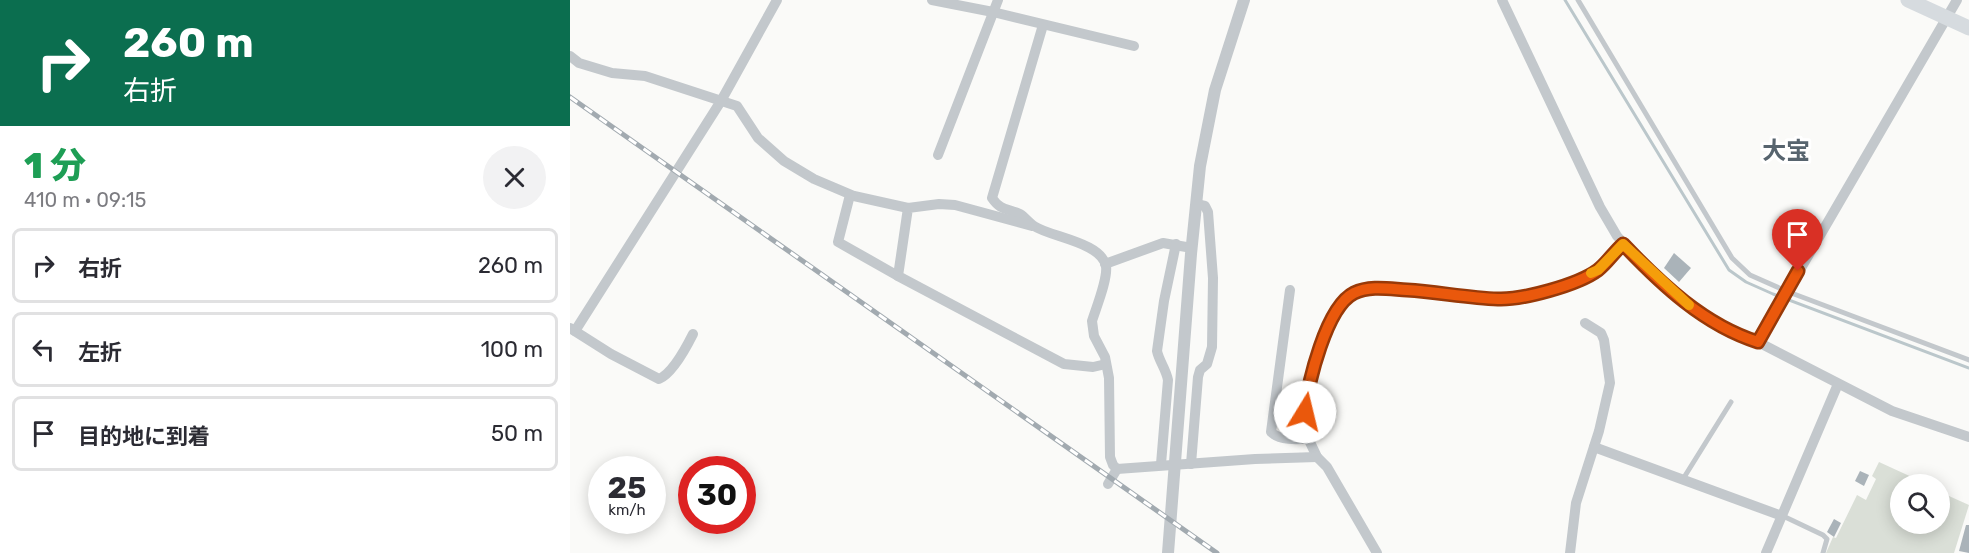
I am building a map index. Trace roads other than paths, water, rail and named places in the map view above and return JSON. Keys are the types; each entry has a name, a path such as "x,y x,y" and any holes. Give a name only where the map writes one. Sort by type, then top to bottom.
{"main road":[{"path":"1908,0 1969,28"}],"street":[{"path":"693,334 670,369 662,379 659,379 572,330 721,101 777,0"},
{"path":"932,0 993,12 1134,46"},
{"path":"938,155 998,0"},
{"path":"1168,553 1196,204 1210,111 1222,64 1244,0"},
{"path":"1502,0 1612,230 1654,274 1708,320 1731,333 1758,342 1892,411 1969,437"},
{"path":"1758,342 1957,0"},
{"path":"988,214 1043,25"},
{"path":"570,56 579,63 612,73 645,76 737,106 758,138 777,156 814,179 850,195 908,208 939,204 955,205 1076,241 1098,255 1105,264 1106,273 1092,321 1094,336 1106,364 1109,378 1110,457 1117,468 1317,457"},
{"path":"850,195 838,242 1064,364 1093,367 1106,364"},
{"path":"992,198 998,207 1020,214 1035,227"},
{"path":"1191,464 1198,377 1200,370 1207,364 1212,347 1213,288 1209,214 1205,206 1196,204"},
{"path":"898,276 908,208"},
{"path":"1105,264 1162,243 1192,248"},
{"path":"1161,464 1168,380 1167,372 1157,351 1164,301 1176,244"},
{"path":"1377,553 1327,467 1317,457 1308,438 1305,412 1311,376 1341,303 1353,293 1377,289 1500,299 1519,297 1575,282 1598,270 1623,244"},
{"path":"1290,290 1271,432 1275,436 1294,439 1308,438"},
{"path":"1570,553 1576,503 1594,447 1610,382 1604,340 1601,333 1585,323"},
{"path":"1766,553 1838,384"},
{"path":"1594,447 1782,516"},
{"path":"1108,484 1117,468"}],"lane":[{"path":"1578,0 1732,258 1750,275 1786,291 1969,360"},
{"path":"1683,479 1731,402"},
{"path":"1782,516 1823,535 1827,539 1823,553"}],"waterway":[{"path":"1565,0 1729,270 1746,282 1773,294 1969,368"}],"railway":[{"path":"570,97 1217,553"}],"district":[{"name":"大宝","path":"1786,151"}]}
